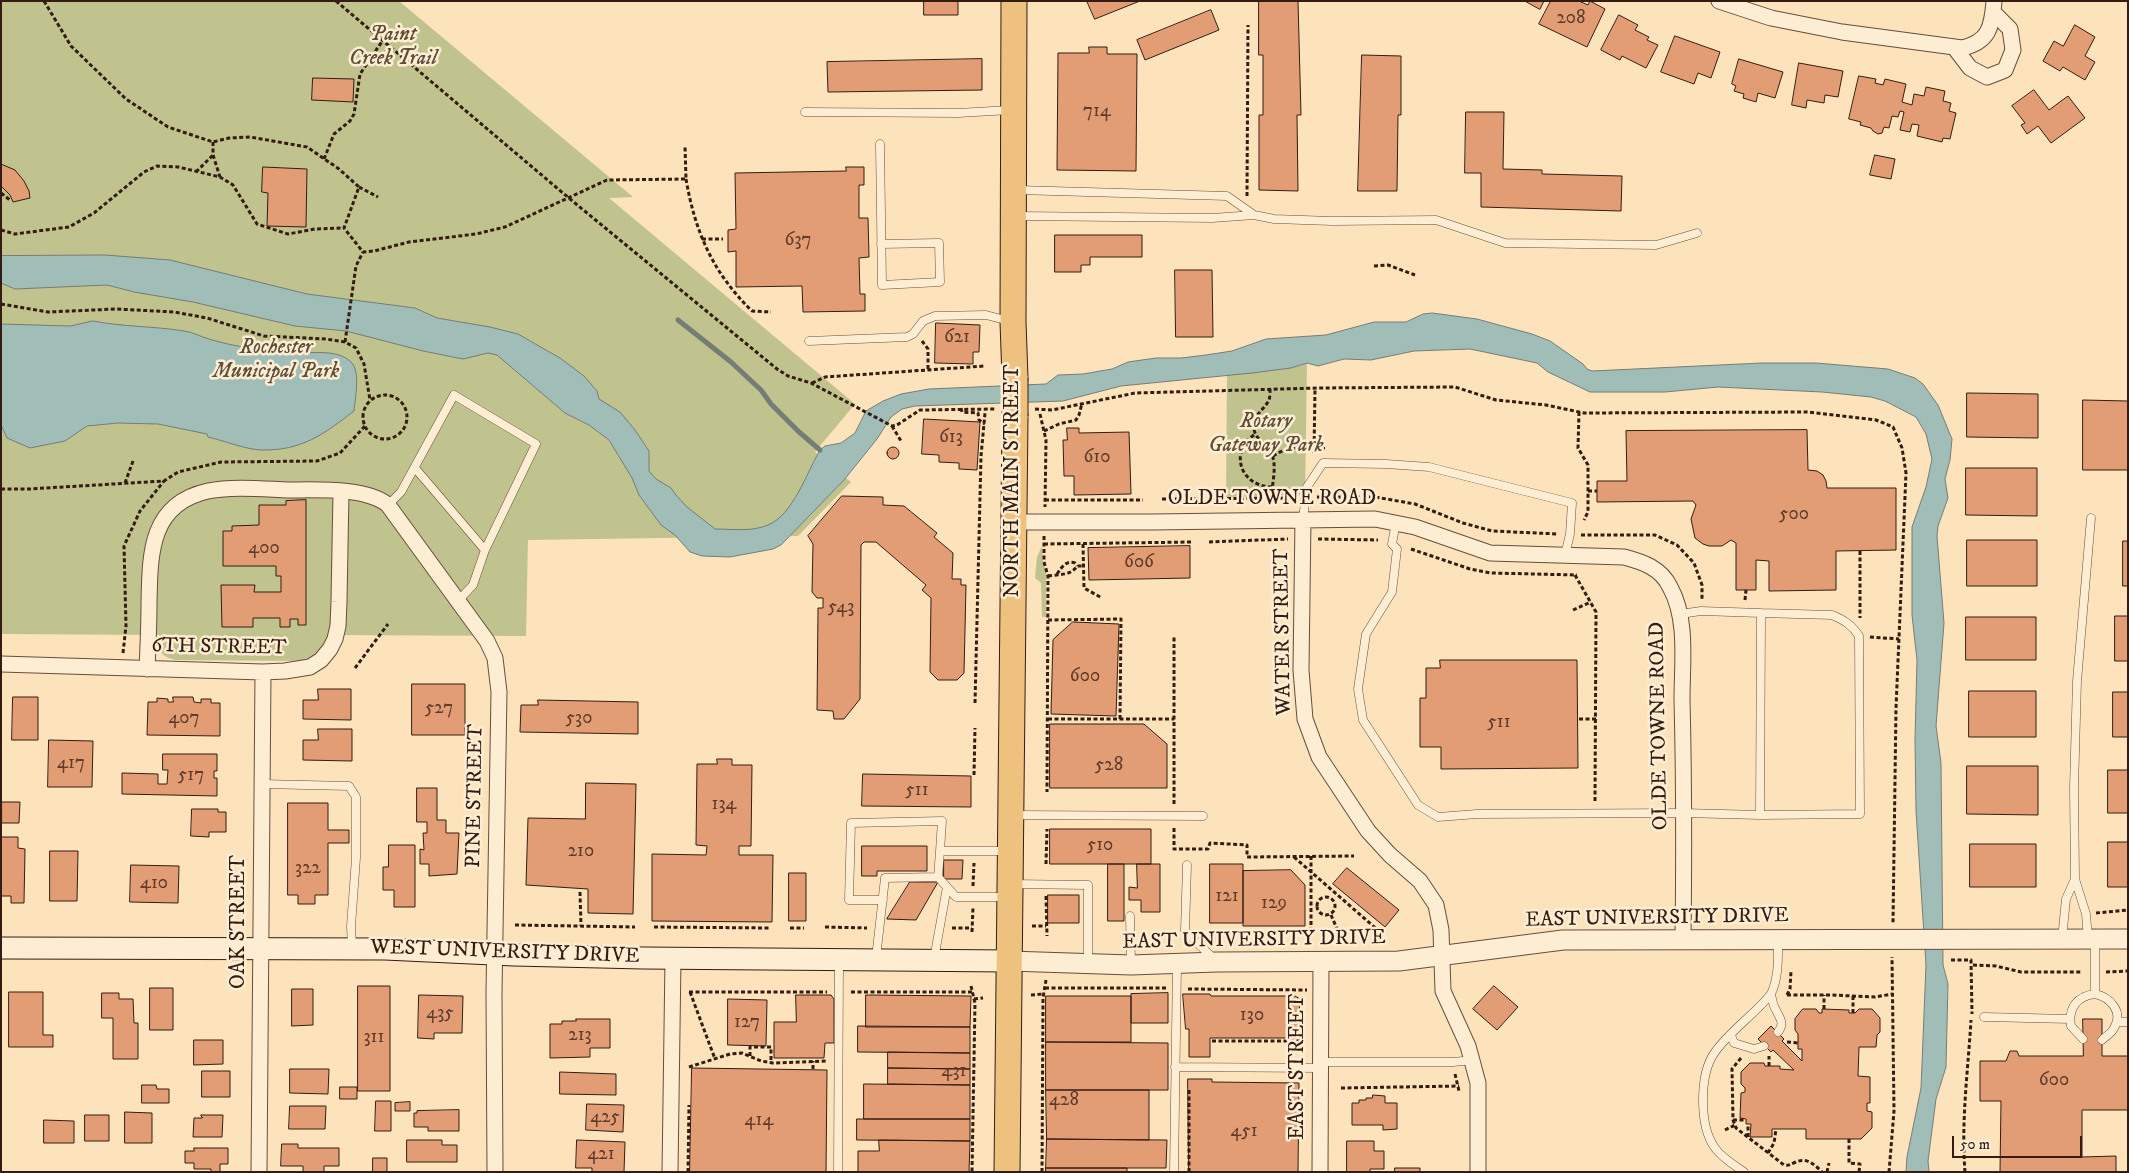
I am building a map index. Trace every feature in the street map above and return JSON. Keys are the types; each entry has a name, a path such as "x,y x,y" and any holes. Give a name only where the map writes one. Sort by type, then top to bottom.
{"main road":[{"name":"NORTH MAIN STREET","path":"1007,1172 1015,416 1013,322 1014,1"},
{"name":"WEST UNIVERSITY DRIVE","path":"1,948 352,949 673,958 1010,961"}],"street":[{"path":"1719,1 1771,18 1842,32 1962,48 1975,45 1986,36 1991,25 1993,7"},
{"path":"1954,47 1970,68 1988,77 2004,70 2013,50 2010,29 1993,7"},
{"path":"147,669 150,559 155,535 168,514 184,501 208,491 255,489 370,495 388,504"},
{"name":"6TH STREET","path":"1,664 263,672 310,667 321,660 335,639 339,610 340,492"},
{"name":"PINE STREET","path":"388,504 487,641 495,658 498,675 495,1172"},
{"name":"OLDE TOWNE ROAD","path":"1014,522 1153,522 1354,518 1396,522 1490,553 1624,557 1645,562 1660,573 1670,586 1680,614 1684,813 1683,939"},
{"name":"WATER STREET","path":"1303,519 1302,695 1305,719 1319,757 1368,831 1390,855 1420,881 1436,905 1440,922 1443,991 1473,1060 1478,1083 1478,1172"},
{"name":"OAK STREET","path":"259,1172 263,672"},
{"name":"EAST UNIVERSITY DRIVE","path":"1010,961 1131,965 1176,962 1399,961 1563,940 2128,939"},
{"path":"670,1172 673,958"},
{"name":"EAST STREET","path":"1320,1172 1321,962"}],"lane":[{"path":"805,112 958,113 1014,110"},
{"path":"880,144 881,244 882,284 940,282 939,243 881,244"},
{"path":"1014,190 1227,196 1254,215"},
{"path":"1014,216 1212,218 1254,215 1274,219 1332,221 1436,220 1505,243 1656,244 1697,233"},
{"path":"808,342 892,338 913,334 923,321 935,316 986,315 1013,322"},
{"path":"388,504 401,492 454,395 536,444 485,550 473,586 458,600"},
{"path":"1303,519 1307,487 1323,463 1429,467 1572,503 1570,534 1565,555"},
{"path":"415,468 485,550"},
{"path":"2092,518 2078,672 2074,788 2075,879 2092,939 2095,994"},
{"path":"1396,522 1392,544 1397,549 1392,592 1366,634 1358,689 1363,720 1418,805 1438,816 1477,814 1684,813 1760,815 1860,814 1859,636 1848,624 1832,615 1701,611 1680,614"},
{"path":"1760,815 1761,613"},
{"path":"262,784 349,786 356,797 356,858 350,926 352,949"},
{"path":"1011,815 1203,816"},
{"path":"883,900 849,900 851,823 942,821 938,877 956,897 1010,890 1088,885 1088,964"},
{"path":"940,850 1011,851"},
{"path":"1186,865 1185,931 1217,962"},
{"path":"876,960 885,878 938,877"},
{"path":"2062,939 2066,899 2075,879"},
{"path":"934,960 947,887"},
{"path":"1130,916 1131,965"},
{"path":"1744,1172 1715,1148 1708,1136 1705,1122 1704,1079 1707,1066 1715,1052 1771,994 1775,985 1777,971 1778,939"},
{"path":"838,1172 839,959"},
{"path":"1174,1172 1176,962"},
{"path":"1771,994 1775,1010 1782,1020 1782,1025 1778,1032"},
{"path":"2083,1039 2075,1033 2070,1019 2070,1011 2074,1004 2087,995 2095,994 2103,996 2115,1007 2117,1022 2114,1029 2102,1040"},
{"path":"1984,1017 2070,1019"},
{"path":"2117,1022 2128,1022"},
{"path":"1731,1035 1734,1043 1754,1049 1764,1046"},
{"path":"1175,1067 1452,1062 1473,1060"}],"path":[{"path":"44,1 72,46 126,100 168,127 213,142 229,138 250,137 307,147 359,187 378,197"},
{"path":"336,1 570,199 777,369 788,376 811,383 892,426 901,441"},
{"path":"1247,197 1248,24"},
{"path":"324,159 334,134 350,121 354,114 360,74 383,40"},
{"path":"213,142 213,154 220,177"},
{"path":"685,146 686,179 689,198 702,239 723,279 737,296 752,311 771,312"},
{"path":"196,172 213,154"},
{"path":"1,230 15,234 69,227 94,213 144,172 158,166 220,177 233,185 257,224 288,234 344,228"},
{"path":"362,252 374,252 409,242 476,234 504,227 570,199 606,180 686,179"},
{"path":"344,228 359,187"},
{"path":"1,193 10,200"},
{"path":"344,228 362,252"},
{"path":"702,239 724,238"},
{"path":"345,342 356,266 362,252"},
{"path":"1374,266 1388,265 1415,275"},
{"path":"1,304 48,312 116,309 174,312 207,318 264,336 326,338 345,342 356,348 364,364 370,400"},
{"path":"913,334 924,342 928,349 928,370"},
{"path":"811,383 825,377 985,366"},
{"path":"1312,457 1315,448 1314,388"},
{"path":"1270,389 1269,400 1253,424 1254,435 1259,441 1267,445 1273,456 1271,498"},
{"path":"380,395 394,397 405,407 406,422 398,434 384,439 371,434 364,426 362,415 364,408 370,400 380,395"},
{"path":"1044,432 1059,424 1076,420 1082,403"},
{"path":"961,408 962,412 978,413 979,420 985,424"},
{"path":"1580,412 1578,448 1588,465 1588,512 1579,528 1579,535 1655,535 1670,542 1687,554 1694,563 1702,585 1701,600"},
{"path":"975,703 982,456 985,413"},
{"path":"121,668 126,626 124,546 140,510 164,481 178,472 221,462 317,461 340,453 364,426"},
{"path":"1254,435 1247,440 1242,449 1241,460 1244,474 1250,482 1260,486 1272,486"},
{"path":"1273,456 1282,449 1297,447 1325,448"},
{"path":"126,483 133,461"},
{"path":"1,488 28,489 164,481"},
{"path":"1291,498 1294,491"},
{"path":"1588,492 1597,491"},
{"path":"1045,500 1144,500"},
{"path":"1209,542 1288,539"},
{"path":"1315,539 1378,540"},
{"path":"1044,544 1192,542"},
{"path":"1083,544 1084,588 1102,598"},
{"path":"1860,551 1860,618 1864,625"},
{"path":"1057,575 1062,566 1069,562 1075,563 1077,566 1084,566"},
{"path":"1048,576 1072,572 1077,566"},
{"path":"1575,575 1596,612 1595,802"},
{"path":"1573,610 1591,602"},
{"path":"1047,792 1048,612"},
{"path":"1048,620 1121,619 1120,720"},
{"path":"355,668 388,624"},
{"path":"1867,631 1870,638 1899,639"},
{"path":"1174,635 1174,849 1208,849 1210,843 1247,845 1247,857 1354,856"},
{"path":"1048,719 1174,720"},
{"path":"1578,719 1596,720"},
{"path":"974,728 974,775"},
{"path":"1046,864 1047,829"},
{"path":"1294,856 1380,932"},
{"path":"1311,856 1311,931"},
{"path":"974,857 974,886"},
{"path":"580,892 581,926"},
{"path":"1332,899 1337,894"},
{"path":"1046,895 1047,936"},
{"path":"1328,897 1332,899 1336,909 1331,915 1320,914 1317,902 1322,898 1328,897"},
{"path":"972,928 973,906"},
{"path":"1311,906 1317,906"},
{"path":"2096,913 2128,910"},
{"path":"1331,915 1338,932"},
{"path":"515,925 635,927"},
{"path":"952,928 972,928 977,925"},
{"path":"1032,926 1046,926"},
{"path":"654,927 772,928"},
{"path":"825,927 868,928"},
{"path":"790,928 804,928"},
{"path":"1889,1172 1894,1111 1892,958"},
{"path":"1951,960 1971,960 1973,966 1968,1086 1963,1115 1964,1172"},
{"path":"1973,966 1996,966 2021,972 2081,972"},
{"path":"2105,972 2128,971"},
{"path":"1042,1172 1044,994 1046,979"},
{"path":"971,986 974,999 972,1172"},
{"path":"1045,988 1167,988"},
{"path":"1184,989 1305,990"},
{"path":"683,992 972,992"},
{"path":"690,992 715,1059"},
{"path":"1031,995 1044,994"},
{"path":"1787,995 1874,997 1892,994"},
{"path":"1824,995 1824,1009"},
{"path":"1853,996 1853,1013"},
{"path":"974,999 984,998"},
{"path":"1212,1041 1304,1041"},
{"path":"1788,1042 1798,1043"},
{"path":"750,1056 750,1047 771,1047 771,1062"},
{"path":"689,1067 730,1054 742,1053 771,1062 829,1061"},
{"path":"1763,1056 1776,1054"},
{"path":"1745,1055 1735,1063 1732,1069 1733,1120 1735,1125 1784,1165 1804,1160 1810,1162 1822,1172"},
{"path":"1769,1056 1769,1066"},
{"path":"813,1070 814,1061"},
{"path":"1455,1070 1459,1091"},
{"path":"1341,1088 1459,1086"},
{"path":"1189,1088 1189,1172"},
{"path":"1733,1120 1747,1122 1748,1137"},
{"path":"1725,1130 1735,1125"},
{"path":"1768,1152 1774,1143 1776,1129"},
{"path":"1849,1139 1849,1163 1860,1164 1859,1172"},
{"path":"1827,1172 1829,1163"}],"green space":[{"name":"Rochester Municipal Park","path":"1,1 399,1 633,197 609,198 855,404 815,452 851,482 798,536 528,540 526,636 329,635 317,654 303,661 175,660 161,652 159,635 1,634"},
{"name":"Rotary Gateway Park","path":"1307,363 1305,495 1226,497 1227,375 1291,368"},
{"path":"1042,546 1043,563 1046,571 1046,617 1042,617 1041,583 1035,578 1037,557"}],"water":[{"path":"105,255 170,260 307,294 415,308 437,318 518,334 560,358 584,376 597,391 599,399 620,412 635,430 649,451 649,471 656,479 671,488 687,507 715,529 755,529 777,520 792,503 820,450 825,446 841,443 855,433 866,411 883,401 901,394 929,389 1046,384 1058,375 1083,374 1112,369 1128,362 1156,358 1181,358 1232,351 1266,339 1326,335 1374,322 1406,322 1423,314 1432,313 1477,319 1532,334 1550,341 1592,371 1762,363 1816,363 1888,369 1915,378 1923,384 1938,405 1952,439 1950,460 1945,479 1948,498 1938,526 1937,536 1944,623 1936,726 1941,763 1943,965 1948,984 1946,1067 1936,1099 1928,1161 1929,1172 1906,1172 1907,1157 1921,1088 1926,965 1916,811 1917,660 1912,615 1912,527 1926,487 1932,459 1926,434 1916,417 1885,401 1871,397 1822,392 1718,387 1665,392 1590,392 1548,372 1537,363 1470,349 1414,351 1371,360 1344,359 1318,366 1307,363 1291,368 1252,373 1121,386 1063,401 915,406 902,409 891,417 877,439 844,480 781,545 773,549 730,557 702,556 690,552 675,535 661,525 639,495 632,478 609,440 589,425 565,413 497,355 488,353 463,359 423,351 346,331 295,326 193,302 134,292 107,285 15,289 1,283 1,256"},
{"path":"93,321 187,332 219,342 261,350 292,353 331,353 338,355 351,362 356,372 357,385 354,411 312,440 289,448 276,450 248,448 208,437 207,434 158,424 118,423 87,426 65,441 30,448 7,438 1,425 1,324 70,326"}],"building":[{"path":"924,1 958,1 958,15 924,15"},
{"path":"1087,1 1140,1 1095,19"},
{"path":"1259,1 1298,1 1301,115 1297,115 1298,191 1259,190 1259,115 1263,115 1263,55 1259,55"},
{"path":"1525,1 1544,1 1540,9"},
{"path":"1551,1 1579,1 1588,5 1590,1 1605,9 1587,47 1539,24"},
{"path":"1211,10 1219,30 1145,60 1137,40"},
{"path":"1619,15 1638,25 1635,30 1649,37 1647,40 1658,45 1646,68 1622,56 1620,60 1601,50"},
{"path":"2075,25 2095,37 2085,56 2095,62 2085,80 2063,67 2060,71 2043,61 2054,41 2063,46"},
{"path":"1675,36 1720,52 1711,78 1698,73 1694,84 1661,72"},
{"path":"1089,47 1107,47 1107,54 1137,54 1136,171 1057,170 1058,53 1089,53"},
{"path":"1362,55 1401,56 1401,115 1398,115 1397,191 1358,191"},
{"path":"982,59 982,90 828,92 827,62"},
{"path":"1739,59 1783,72 1775,98 1758,93 1756,102 1743,98 1744,94 1734,91 1736,86 1732,84"},
{"path":"1799,63 1843,71 1838,97 1825,95 1824,103 1807,100 1806,108 1792,105"},
{"path":"1859,76 1876,79 1875,83 1883,85 1885,79 1906,84 1902,102 1912,105 1914,94 1924,96 1926,87 1945,91 1943,101 1951,103 1949,111 1956,113 1950,139 1943,138 1942,142 1917,136 1919,125 1912,124 1910,132 1900,130 1904,112 1900,111 1898,117 1892,116 1889,128 1884,127 1882,133 1878,134 1871,128 1860,125 1861,122 1849,119"},
{"path":"313,78 354,79 353,102 312,100"},
{"path":"2034,90 2049,110 2068,96 2085,118 2051,143 2038,126 2027,134 2021,125 2025,123 2012,106"},
{"path":"1466,112 1504,112 1503,169 1542,170 1542,174 1622,176 1621,211 1481,207 1481,173 1465,173"},
{"path":"1875,155 1895,159 1891,179 1870,175"},
{"path":"1,164 15,170 24,181 30,198 13,202 10,195 1,186"},
{"path":"263,167 307,169 306,227 267,226 268,193 262,192"},
{"path":"846,167 864,167 864,185 859,185 859,218 868,218 869,257 859,258 860,294 865,294 865,311 803,312 802,286 736,287 736,251 728,252 728,230 736,229 735,173 846,171"},
{"path":"1055,235 1142,235 1142,257 1090,257 1090,265 1081,265 1081,272 1055,272"},
{"path":"1175,270 1212,270 1213,337 1176,337"},
{"path":"936,323 980,325 979,352 973,352 973,364 935,363"},
{"path":"1967,393 2038,394 2038,438 1967,437"},
{"path":"2083,400 2128,401 2128,470 2083,470"},
{"path":"924,419 980,422 977,470 959,469 959,463 939,462 939,455 922,454"},
{"path":"1067,428 1079,428 1079,433 1129,432 1131,494 1074,495 1074,476 1064,476 1063,440 1067,440"},
{"path":"1807,430 1808,470 1817,471 1823,475 1827,488 1896,488 1896,550 1836,551 1836,590 1769,591 1769,561 1756,560 1756,590 1736,590 1736,543 1731,540 1722,546 1709,546 1695,538 1691,519 1696,505 1693,501 1597,502 1597,481 1627,481 1626,431"},
{"path":"891,447 895,447 899,453 895,459 891,459 887,455 887,451"},
{"path":"1966,468 2037,468 2037,516 1966,515"},
{"path":"842,496 883,497 883,505 904,506 937,533 934,537 953,553 952,579 961,579 961,585 966,585 964,673 957,680 938,680 930,672 931,598 922,590 926,585 876,542 864,542 861,545 860,699 844,719 834,719 833,711 817,710 818,608 823,608 823,598 817,598 812,592 813,544 808,536"},
{"path":"306,500 306,625 298,625 298,619 290,619 290,627 280,627 280,618 253,618 253,627 222,627 221,585 255,585 254,592 281,592 281,576 276,576 276,566 223,566 223,531 232,531 232,526 259,525 259,505 286,505 286,501"},
{"path":"1967,540 2037,540 2037,586 1967,586"},
{"path":"2123,541 2128,541 2128,586 2123,586"},
{"path":"1190,546 1190,578 1089,580 1088,548"},
{"path":"2115,616 2128,616 2128,661 2115,661"},
{"path":"1966,617 2036,617 2036,660 1966,660"},
{"path":"1073,622 1119,624 1116,716 1051,714 1053,640"},
{"path":"1440,660 1577,660 1578,768 1441,769 1441,747 1420,747 1420,698 1426,698 1426,668 1440,668"},
{"path":"412,684 465,684 465,735 412,735"},
{"path":"318,689 351,689 351,720 303,719 303,700 318,700"},
{"path":"1969,691 2036,691 2036,737 1969,737"},
{"path":"2113,692 2128,692 2128,737 2113,737"},
{"path":"13,697 38,697 38,740 12,740"},
{"path":"173,697 193,697 194,702 201,703 201,699 211,699 211,703 220,703 220,736 147,735 148,702 157,702 157,698 168,699 168,702 173,702"},
{"path":"538,700 638,702 638,734 520,732 521,705 538,705"},
{"path":"1050,724 1144,724 1167,744 1167,788 1050,788"},
{"path":"318,729 352,729 352,761 303,760 303,740 318,740"},
{"path":"49,740 93,741 92,787 48,787"},
{"path":"163,754 217,754 217,771 214,771 214,778 217,778 217,796 122,794 122,773 158,774 158,784 167,784 168,770 163,770"},
{"path":"717,759 732,759 732,765 752,765 751,846 739,846 739,855 773,855 772,922 652,921 652,854 706,855 707,846 696,845 697,764 717,764"},
{"path":"1967,766 2038,766 2038,815 1967,814"},
{"path":"2108,770 2128,770 2128,813 2108,813"},
{"path":"863,774 971,776 971,807 862,806"},
{"path":"586,783 636,784 633,914 588,913 588,889 526,885 528,818 585,819"},
{"path":"417,788 437,788 437,820 446,820 446,833 459,833 457,874 429,876 429,864 420,864 420,849 424,850 423,833 427,833 427,822 417,822"},
{"path":"2,802 20,802 19,823 2,823"},
{"path":"288,803 328,803 328,830 349,830 349,843 328,843 328,895 315,895 315,904 298,904 298,895 288,895"},
{"path":"192,809 218,809 218,812 226,812 226,832 209,832 209,837 191,836"},
{"path":"1050,829 1151,829 1151,864 1050,864"},
{"path":"1,837 18,837 18,848 25,849 24,903 11,903 11,896 1,896"},
{"path":"2108,842 2128,842 2128,887 2108,887"},
{"path":"1970,844 2036,844 2036,887 1970,887"},
{"path":"389,845 415,845 415,907 394,907 394,890 383,890 383,867 388,867"},
{"path":"862,846 927,846 927,871 877,871 877,876 862,876"},
{"path":"50,851 78,851 77,901 50,901"},
{"path":"944,860 963,860 962,879 944,879"},
{"path":"1108,864 1124,864 1124,921 1108,921"},
{"path":"1137,864 1160,864 1160,912 1141,912 1141,900 1129,900 1129,887 1137,888"},
{"path":"1210,864 1243,864 1243,923 1210,923"},
{"path":"131,865 179,866 178,903 130,902"},
{"path":"1347,868 1399,910 1385,927 1333,884"},
{"path":"1291,870 1305,885 1305,926 1243,926 1243,871"},
{"path":"789,873 806,873 806,921 789,921"},
{"path":"910,882 938,882 916,920 887,919"},
{"path":"1048,895 1079,895 1079,923 1048,923"},
{"path":"358,986 390,986 390,1091 358,1091"},
{"path":"1494,986 1518,1007 1497,1030 1473,1009"},
{"path":"150,988 173,988 173,1030 150,1030"},
{"path":"292,989 313,989 313,1025 292,1026"},
{"path":"9,992 43,992 43,1035 53,1035 53,1047 9,1047"},
{"path":"102,993 119,993 119,999 133,999 134,1023 138,1023 138,1059 113,1059 113,1018 102,1018"},
{"path":"1168,993 1168,1023 1131,1023 1131,994"},
{"path":"1183,994 1295,996 1300,999 1298,1035 1296,1038 1210,1038 1210,1057 1189,1057 1189,1029 1186,1029"},
{"path":"419,995 463,996 462,1033 434,1033 434,1039 418,1038"},
{"path":"796,995 831,995 834,999 834,1043 825,1043 824,1058 774,1058 774,1022 796,1022"},
{"path":"866,995 971,996 970,1027 866,1027"},
{"path":"1046,996 1131,996 1131,1042 1046,1042"},
{"path":"728,999 767,1000 766,1046 728,1045"},
{"path":"1803,1009 1816,1009 1819,1013 1822,1013 1822,1009 1849,1010 1849,1013 1855,1013 1859,1009 1872,1009 1880,1018 1880,1032 1877,1035 1876,1047 1859,1047 1858,1076 1870,1077 1870,1103 1867,1103 1867,1111 1872,1112 1872,1128 1861,1139 1806,1139 1806,1129 1772,1129 1772,1137 1750,1137 1751,1124 1746,1124 1746,1119 1740,1118 1741,1093 1745,1092 1745,1088 1741,1084 1741,1072 1750,1063 1764,1063 1765,1066 1780,1066 1780,1069 1794,1070 1758,1039 1771,1026 1784,1039 1782,1041 1802,1061 1802,1049 1798,1049 1795,1019"},
{"path":"576,1019 610,1019 610,1048 590,1048 590,1057 550,1058 550,1024 562,1024 562,1021 576,1021"},
{"path":"2083,1019 2102,1019 2102,1056 2128,1056 2128,1110 2082,1110 2082,1157 2116,1156 2116,1172 2000,1172 2001,1101 1980,1101 1980,1061 2006,1061 2010,1051 2017,1051 2019,1056 2083,1056"},
{"path":"858,1026 970,1027 970,1053 858,1052"},
{"path":"194,1040 223,1040 223,1064 194,1065"},
{"path":"1046,1042 1168,1043 1168,1090 1046,1090"},
{"path":"888,1052 970,1053 970,1069 888,1068"},
{"path":"692,1068 827,1070 826,1172 690,1172"},
{"path":"888,1068 970,1069 970,1085 888,1084"},
{"path":"290,1069 329,1069 328,1094 290,1093"},
{"path":"202,1071 230,1071 230,1097 202,1097"},
{"path":"560,1072 616,1074 616,1095 560,1094"},
{"path":"1188,1079 1212,1079 1212,1082 1299,1083 1298,1172 1189,1172"},
{"path":"864,1084 970,1085 970,1119 864,1119"},
{"path":"142,1085 156,1085 157,1089 169,1089 169,1103 142,1103"},
{"path":"340,1087 357,1087 357,1099 340,1099"},
{"path":"1046,1090 1149,1090 1149,1140 1047,1139"},
{"path":"1373,1095 1385,1096 1385,1103 1397,1103 1397,1129 1383,1130 1383,1125 1352,1125 1352,1103 1359,1103 1359,1100 1372,1098"},
{"path":"376,1101 391,1101 391,1131 375,1131"},
{"path":"410,1102 410,1111 395,1111 395,1103"},
{"path":"587,1104 624,1105 623,1132 586,1130"},
{"path":"290,1106 326,1106 325,1129 289,1129"},
{"path":"459,1110 459,1131 428,1131 428,1127 414,1127 414,1113 417,1113 417,1111"},
{"path":"125,1112 152,1113 152,1143 125,1143"},
{"path":"85,1115 109,1115 109,1141 85,1141"},
{"path":"201,1115 223,1115 222,1137 193,1137 194,1118 202,1118"},
{"path":"857,1119 970,1119 970,1141 857,1140"},
{"path":"44,1120 74,1121 74,1143 44,1143"},
{"path":"1047,1139 1167,1140 1166,1168 1046,1168"},
{"path":"407,1140 442,1140 442,1145 457,1145 457,1162 407,1162"},
{"path":"577,1140 625,1142 624,1172 592,1172 592,1168 576,1168"},
{"path":"879,1140 970,1141 969,1172 858,1172 858,1151 879,1151"},
{"path":"1347,1141 1374,1141 1374,1151 1384,1151 1384,1169 1370,1169 1370,1172 1347,1172"},
{"path":"282,1144 298,1144 298,1148 339,1148 339,1166 324,1166 324,1172 303,1172 303,1166 281,1166"},
{"path":"194,1148 228,1148 228,1164 220,1164 220,1172 211,1172 211,1169 194,1169 194,1163 185,1163 185,1151 194,1151"},
{"path":"373,1158 387,1158 387,1172 373,1172"},
{"path":"1046,1168 1127,1168 1127,1172 1046,1172"},
{"path":"1395,1168 1420,1168 1420,1172 1395,1172"}],"waterway":[{"path":"678,320 731,362 761,390 771,404 798,431 820,450"}],"park label":[{"name":"Paint Creek Trail","path":"393,48"}]}
